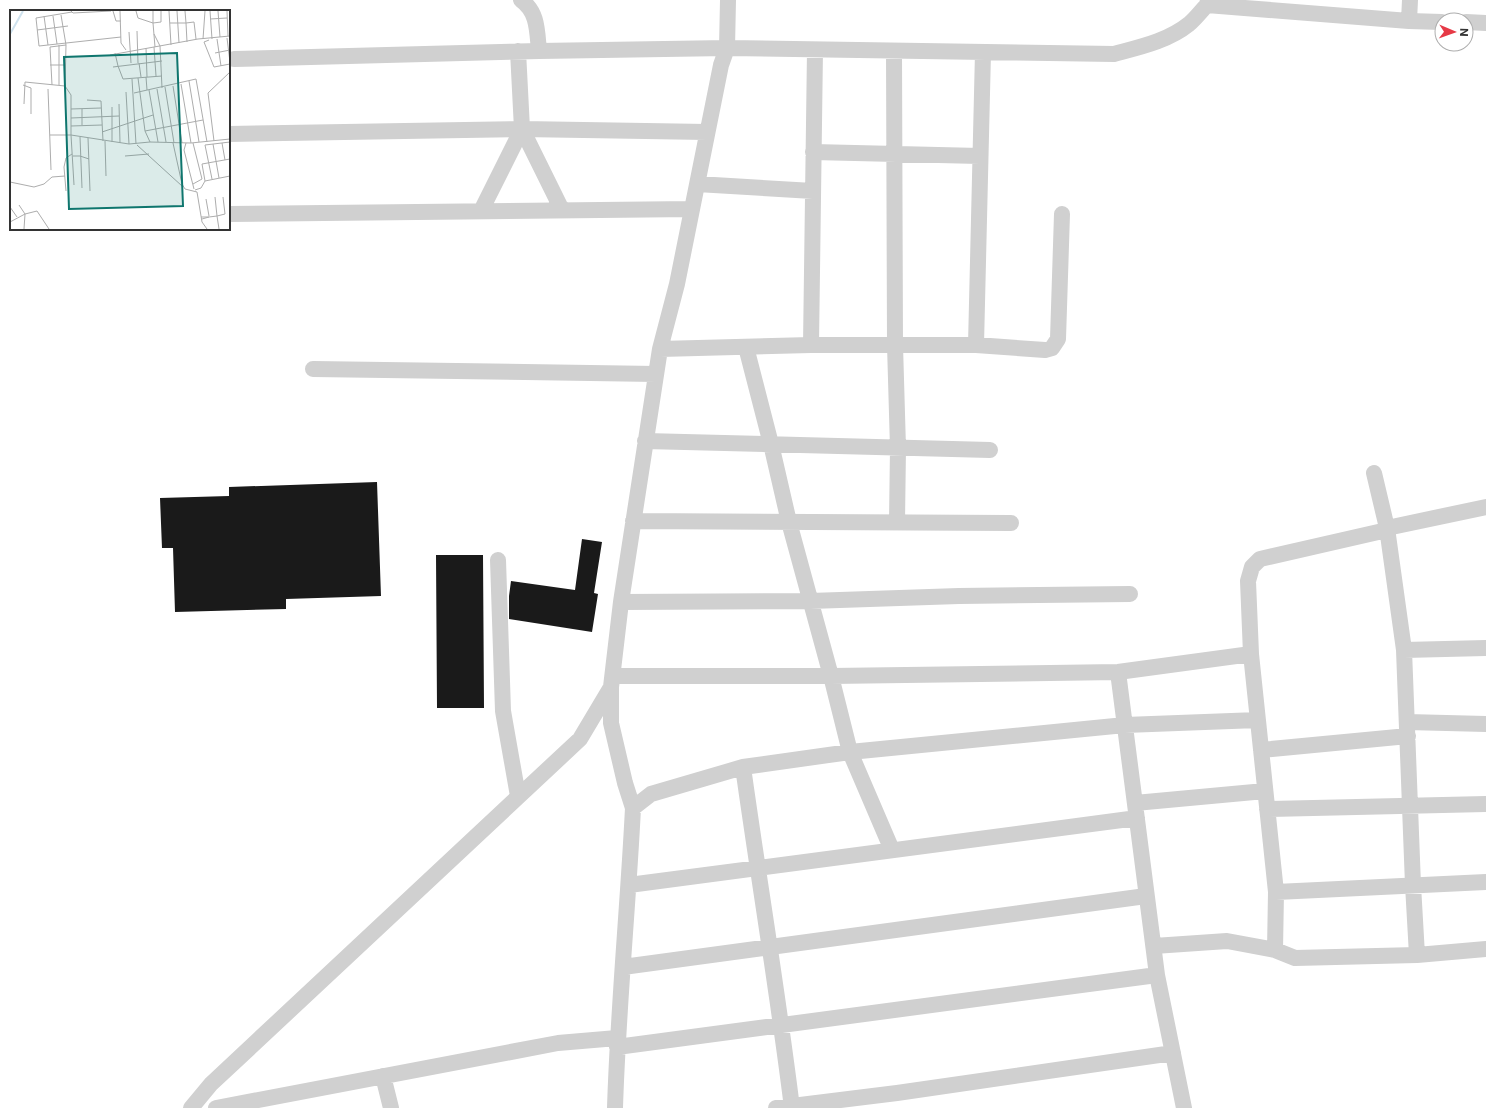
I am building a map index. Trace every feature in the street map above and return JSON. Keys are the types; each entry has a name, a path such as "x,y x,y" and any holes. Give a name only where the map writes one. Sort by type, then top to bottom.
{"street":[{"path":"521,0 529,5 535,18 539,50"},
{"path":"615,1108 617,1042 629,885 633,808 625,783 611,723 612,681 621,602 660,350 677,284 721,65 727,48 728,0"},
{"path":"1409,21 1410,0"},
{"path":"234,60 539,50 727,48 1114,54 1152,43 1171,35 1190,24 1207,3 1409,21 1434,22"},
{"path":"1474,22 1486,23"},
{"path":"811,345 815,50"},
{"path":"518,51 522,129 562,210"},
{"path":"894,51 895,345 898,448 897,522"},
{"path":"976,345 983,52"},
{"path":"230,134 522,129 707,132"},
{"path":"481,211 522,129"},
{"path":"813,152 980,156"},
{"path":"697,184 813,191"},
{"path":"230,214 692,209"},
{"path":"660,350 811,345 976,345 1045,350 1052,348 1058,339 1062,214"},
{"path":"746,347 789,522 850,752 892,850"},
{"path":"313,369 656,374"},
{"path":"645,441 990,450"},
{"path":"1374,473 1387,529 1404,650 1417,955"},
{"path":"1275,950 1276,892 1251,654 1248,581 1252,567 1260,559 1486,507"},
{"path":"633,521 1011,523"},
{"path":"498,560 503,710 518,796"},
{"path":"621,602 810,602 959,596 1130,594"},
{"path":"1404,650 1486,648"},
{"path":"612,681 1118,672 1251,654"},
{"path":"1118,672 1157,975 1184,1108"},
{"path":"191,1108 211,1084 580,738 612,681"},
{"path":"633,808 651,794 743,767 850,752 1125,725 1258,720"},
{"path":"1261,750 1407,729 1486,724"},
{"path":"743,767 757,868 782,1025 787,1107 897,1093 1173,1053"},
{"path":"629,885 892,850 1265,791"},
{"path":"1267,809 1486,804"},
{"path":"1276,892 1413,884 1486,882"},
{"path":"622,967 1146,896"},
{"path":"1154,946 1227,940 1275,950 1294,958 1417,955 1486,949"},
{"path":"216,1108 558,1043 617,1042 782,1025 1157,975"},
{"path":"383,1076 391,1108"}],"building":[{"path":"377,482 381,596 286,599 286,609 175,612 173,548 162,548 160,498 229,496 229,487"},
{"path":"582,539 602,542 594,593 598,594 592,632 509,619 509,596 511,581 575,590"},
{"path":"436,555 483,555 484,708 437,708"}]}
